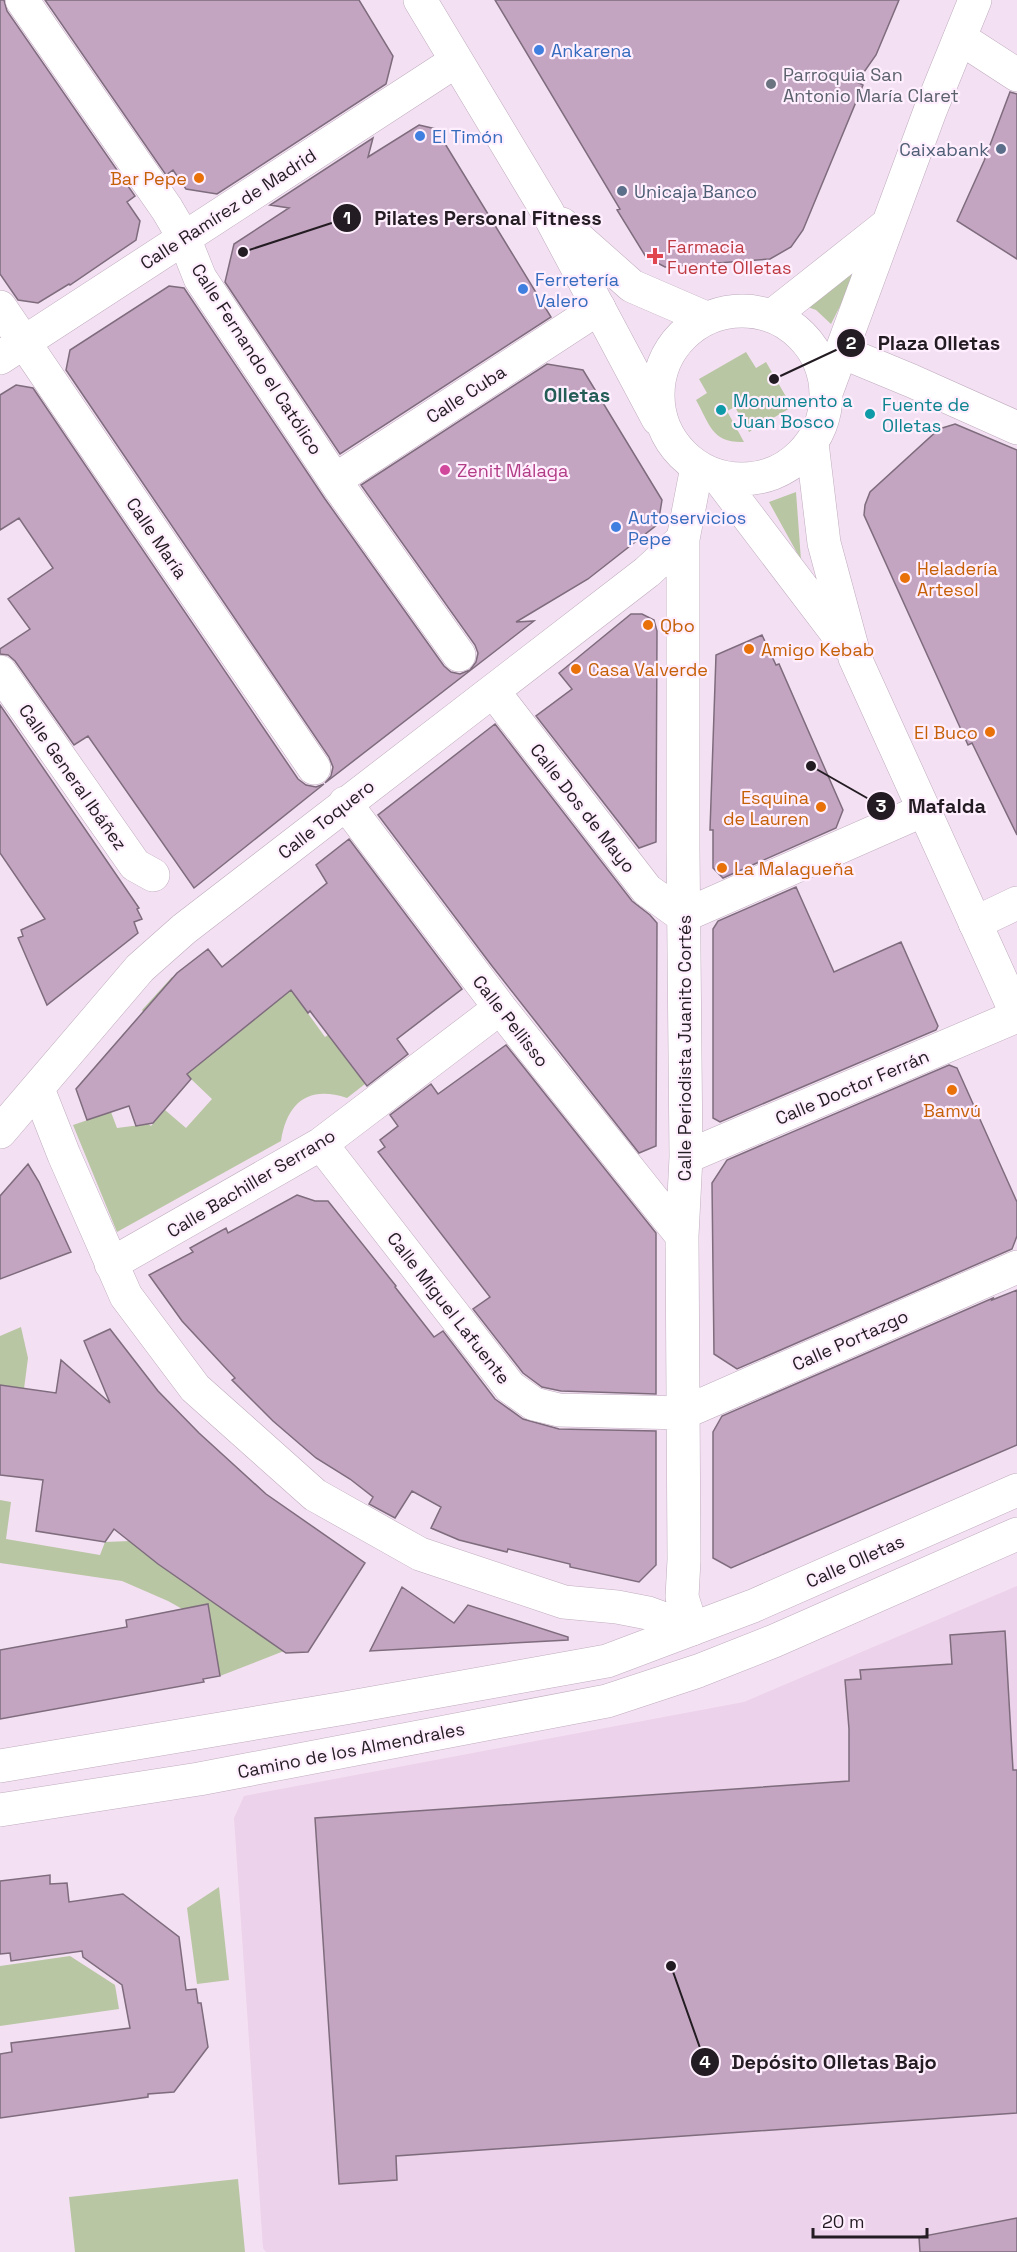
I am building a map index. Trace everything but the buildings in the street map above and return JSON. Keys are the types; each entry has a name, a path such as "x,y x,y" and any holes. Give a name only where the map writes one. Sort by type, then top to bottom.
{"street":[{"name":"Calle Fernando el Católico","path":"22,0 167,209 184,238 200,278 335,480 459,655"},
{"path":"420,0 547,211 669,439 682,455 708,472 855,658"},
{"path":"708,472 753,479 786,467 812,443 820,427 826,393 887,225 975,0"},
{"path":"960,38 1017,75"},
{"name":"Calle Ramírez de Madrid","path":"12,350 456,61"},
{"path":"547,211 632,285 706,318"},
{"path":"772,316 887,225"},
{"name":"Calle María","path":"0,307 12,350 314,768"},
{"name":"Calle Cuba","path":"335,480 598,308"},
{"path":"669,439 658,406 660,371 678,339 706,318 739,310 772,316 790,325 816,354 824,372 826,393"},
{"path":"842,352 1017,428"},
{"path":"812,443 824,543 855,658 1017,1015"},
{"name":"Calle Periodista Juanito Cortés","path":"692,1629 682,1597 684,1560 682,1236 686,1157 683,916 683,539 708,472"},
{"name":"Calle Toquero","path":"0,1133 140,968 184,929 647,572 683,539"},
{"name":"Calle General Ibáñez","path":"0,672 135,865 153,875"},
{"name":"Calle Dos de Mayo","path":"493,691 647,890 683,916"},
{"name":"Calle Pellisso","path":"345,803 500,1008 682,1236"},
{"path":"683,916 924,810"},
{"path":"975,923 1017,903"},
{"name":"Calle Bachiller Serrano","path":"111,1264 321,1144 500,1008"},
{"name":"Calle Doctor Ferrán","path":"686,1157 1017,1015"},
{"path":"38,1089 64,1155 126,1296 195,1388 315,1495 420,1554 564,1602 617,1607 648,1613 692,1629"},
{"path":"0,1133 21,1131 43,1138 64,1155"},
{"name":"Calle Miguel Lafuente","path":"321,1144 510,1387 534,1404 559,1410 683,1413"},
{"name":"Calle Portazgo","path":"683,1413 1017,1267"},
{"name":"Calle Olletas","path":"692,1629 753,1606 1017,1490"},
{"name":"Camino de los Almendrales","path":"0,1810 199,1779 607,1701 698,1671 774,1641 1017,1534"},
{"path":"0,1766 607,1661 692,1629"}],"shaded area":[{"path":"1017,1586 1017,2252 266,2252 263,2248 234,1818 244,1796 744,1702"}],"green space":[{"path":"870,247 831,324 816,310 805,306"},
{"path":"746,352 756,368 766,362 792,407 749,432 735,407 727,411 744,442 733,442 718,436 709,425 696,400 707,393 699,379"},
{"path":"796,492 801,560 769,502"},
{"path":"172,977 225,1044 291,990 325,1037 328,1035 365,1084 347,1098 321,1094 302,1100 288,1116 281,1141 117,1232 73,1125 111,1112 117,1128 148,1124 151,1126 165,1110 186,1128 212,1099 191,1079 142,1010"},
{"path":"21,1327 28,1358 24,1389 0,1385 0,1336"},
{"path":"0,1500 11,1502 6,1539 100,1555 105,1542 130,1541 158,1564 284,1651 220,1676 211,1625 168,1601 122,1581 0,1563"},
{"path":"219,1887 229,1980 197,1984 187,1908"},
{"path":"70,1956 115,1985 119,2009 0,2026 0,1966"},
{"path":"238,2179 245,2252 75,2252 69,2197"}],"place":[{"name":"Ankarena","path":"539,50"},
{"name":"Parroquia San Antonio María Claret","path":"771,84"},
{"name":"El Timón","path":"420,136"},
{"name":"Caixabank","path":"1001,149"},
{"name":"Bar Pepe","path":"199,178"},
{"name":"Unicaja Banco","path":"622,191"},
{"name":"Pilates Personal Fitness","path":"243,252"},
{"name":"Farmacia Fuente Olletas","path":"655,256"},
{"name":"Ferretería Valero","path":"523,289"},
{"name":"Plaza Olletas","path":"774,379"},
{"name":"Monumento a Juan Bosco","path":"721,410"},
{"name":"Fuente de Olletas","path":"870,414"},
{"name":"Zenit Málaga","path":"445,470"},
{"name":"Autoservicios Pepe","path":"616,527"},
{"name":"Heladería Artesol","path":"905,578"},
{"name":"Qbo","path":"648,625"},
{"name":"Amigo Kebab","path":"749,649"},
{"name":"Casa Valverde","path":"576,669"},
{"name":"El Buco","path":"990,732"},
{"name":"Mafalda","path":"811,766"},
{"name":"Esquina de Lauren","path":"821,807"},
{"name":"La Malagueña","path":"722,868"},
{"name":"Bamvú","path":"952,1090"},
{"name":"Depósito Olletas Bajo","path":"671,1966"}],"district":[{"name":"Olletas","path":"577,395"}]}
